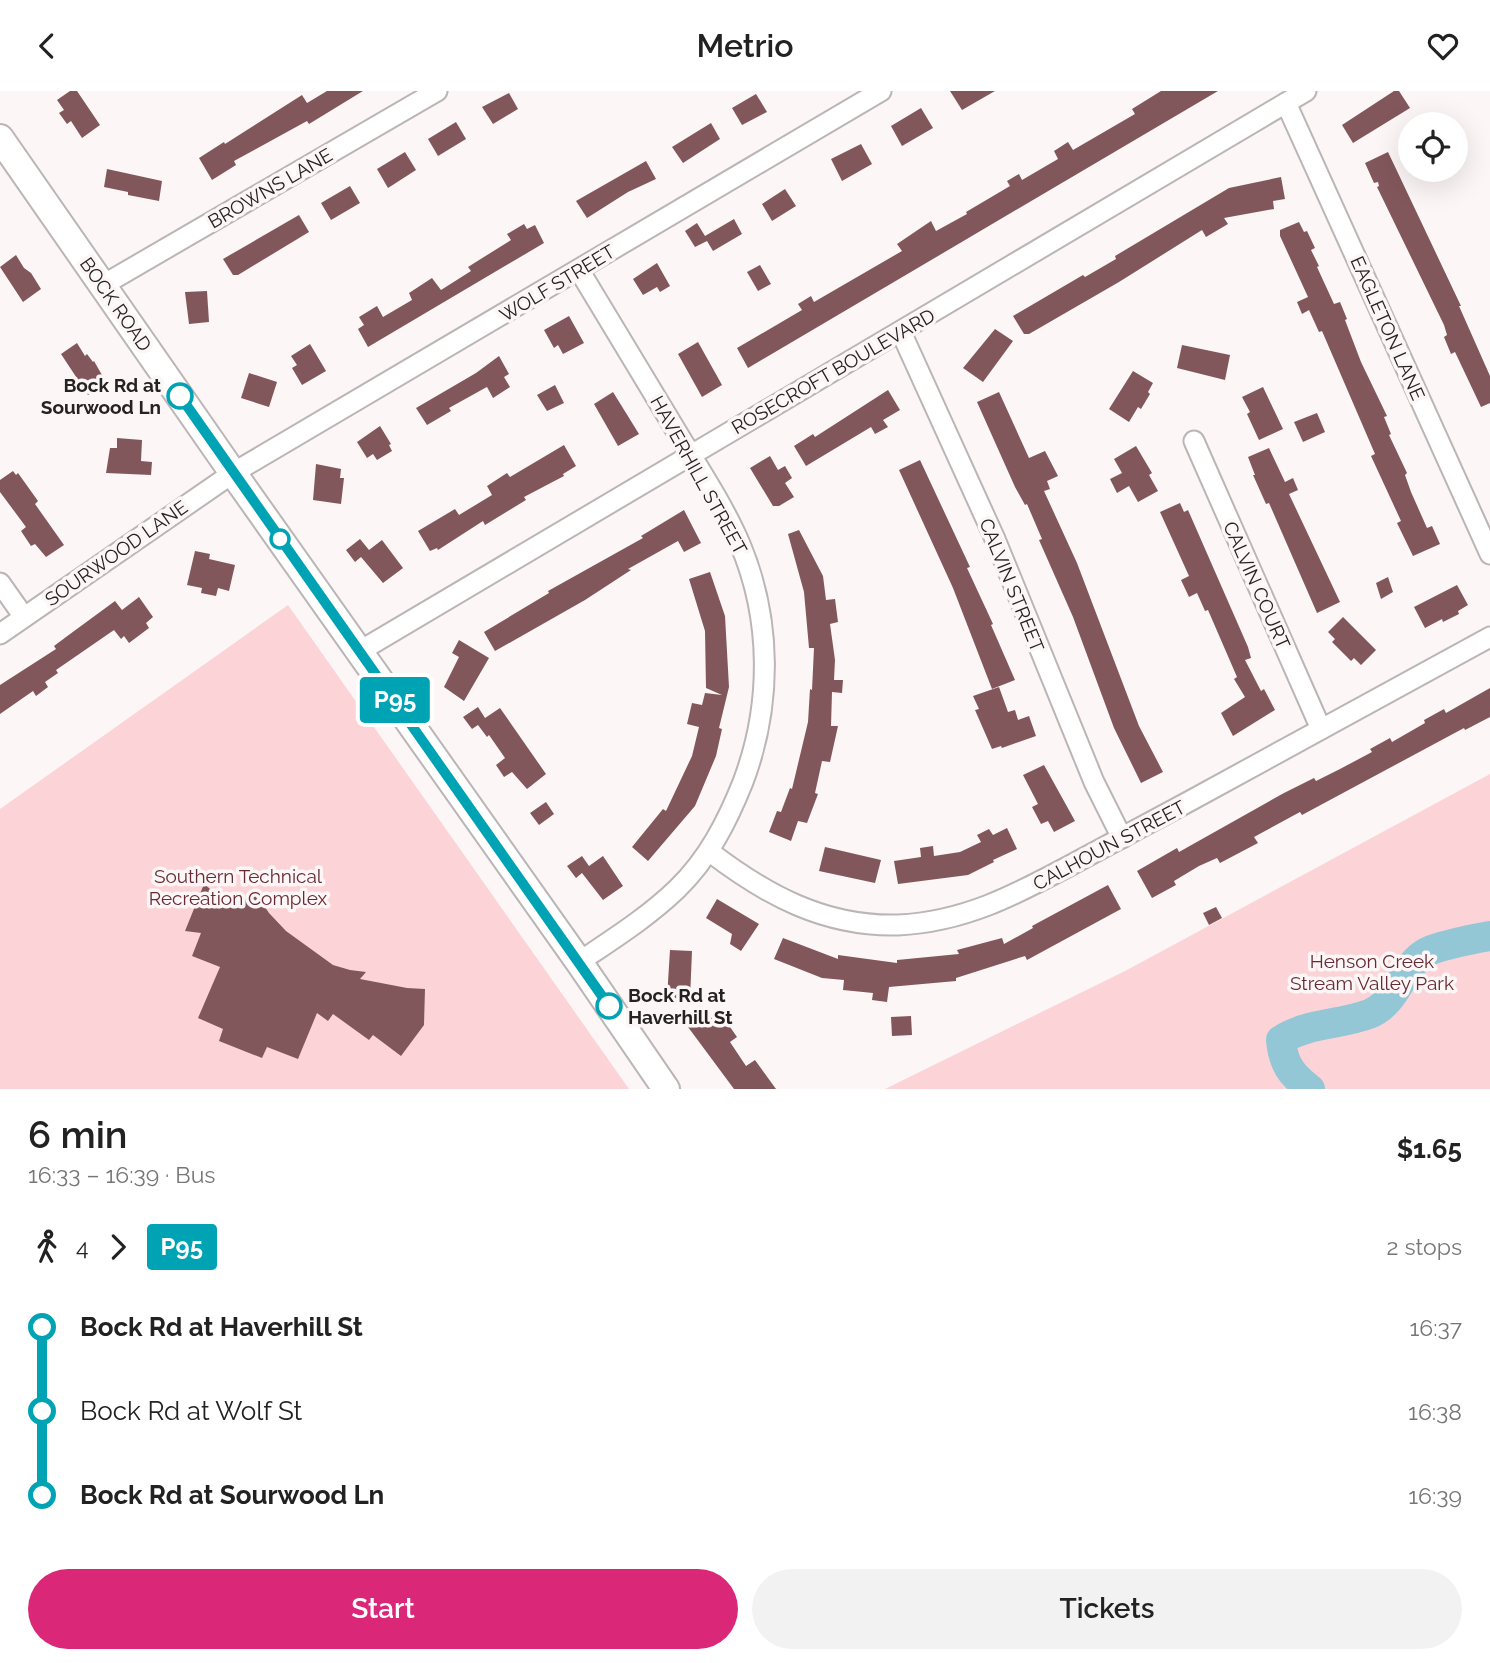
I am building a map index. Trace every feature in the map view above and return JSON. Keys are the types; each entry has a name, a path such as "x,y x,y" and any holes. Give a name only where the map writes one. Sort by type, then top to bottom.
{"main road":[{"name":"BOCK ROAD","path":"0,138 666,1089"}],"street":[{"name":"BROWNS LANE","path":"103,285 437,91"},
{"name":"WOLF STREET","path":"233,473 881,91"},
{"name":"ROSECROFT BOULEVARD","path":"360,651 1306,91"},
{"name":"EAGLETON LANE","path":"1286,103 1490,554"},
{"name":"HAVERHILL STREET","path":"579,270 732,528 747,561 759,604 765,655 763,705 752,758 734,804 709,852 678,888 652,911 579,962"},
{"name":"CALVIN STREET","path":"901,332 995,539 1094,782 1122,838"},
{"name":"CALVIN COURT","path":"1194,441 1321,730"},
{"name":"SOURWOOD LANE","path":"0,634 233,473"},
{"path":"0,583 24,617"},
{"name":"CALHOUN STREET","path":"709,852 764,891 811,911 854,922 896,925 918,923 990,906 1122,838 1490,637"}],"green space":[{"name":"Southern Technical Recreation Complex","path":"288,605 629,1089 0,1089 0,809"},
{"name":"Henson Creek Stream Valley Park","path":"1490,774 1490,1089 885,1089 1125,971"}],"building":[{"path":"70,91 77,91 100,125 82,138 71,121 67,124 59,113 64,110 57,100"},
{"path":"327,91 363,91 309,124 307,121 234,161 236,165 212,180 199,158 302,95 307,103"},
{"path":"950,91 995,91 962,110"},
{"path":"1161,91 1218,91 748,368 737,348 802,310 798,304 811,296 814,302 902,251 897,244 931,221 936,231 967,214 966,212 1010,186 1007,181 1019,174 1022,180 1058,159 1054,151 1068,142 1073,150 1135,114 1132,109"},
{"path":"1394,91 1399,91 1410,108 1398,112 1398,115 1353,143 1342,125"},
{"path":"509,93 518,109 493,124 482,107"},
{"path":"756,94 767,112 742,125 732,108"},
{"path":"921,108 933,128 902,146 891,126"},
{"path":"456,122 466,139 438,156 428,139"},
{"path":"711,123 720,139 683,163 672,147"},
{"path":"861,144 872,164 842,181 831,159"},
{"path":"405,152 416,170 388,188 377,169"},
{"path":"1388,152 1398,173 1398,182 1402,182 1461,306 1490,376 1490,403 1481,407 1455,352 1451,354 1444,337 1447,335 1444,325 1377,187 1378,182 1374,183 1365,163"},
{"path":"646,161 656,179 628,192 587,218 576,201"},
{"path":"107,169 162,181 159,201 104,187"},
{"path":"1281,177 1285,199 1273,201 1274,209 1224,218 1228,224 1206,237 1202,230 1029,334 1024,334 1013,316 1116,259 1115,256 1229,188"},
{"path":"350,186 360,203 331,220 321,203"},
{"path":"785,189 796,206 772,221 762,204"},
{"path":"299,215 309,232 238,275 233,275 223,259"},
{"path":"734,219 742,234 713,251 707,241 695,247 685,231 697,223 705,236"},
{"path":"1299,222 1315,248 1311,250 1334,304 1340,302 1361,362 1387,416 1384,417 1391,434 1389,435 1407,473 1405,475 1411,492 1427,528 1432,526 1440,544 1413,556 1397,523 1401,521 1371,456 1375,454 1322,331 1319,332 1309,310 1302,314 1297,302 1308,297 1280,236 1280,230"},
{"path":"524,224 527,229 535,225 544,243 368,347 358,329 364,325 359,317 377,306 383,317 412,300 409,293 432,278 441,290 471,271 468,267 511,240 507,234"},
{"path":"16,255 41,289 23,302 0,267"},
{"path":"657,263 670,286 660,292 657,287 643,295 633,279"},
{"path":"760,265 771,284 758,291 747,272"},
{"path":"207,291 209,322 189,324 185,292"},
{"path":"569,316 584,343 563,354 558,345 554,348 544,330"},
{"path":"995,329 1013,341 983,382 963,368"},
{"path":"698,342 722,385 702,397 678,354"},
{"path":"77,343 85,356 87,354 94,361 106,382 88,395 61,354"},
{"path":"310,344 326,371 302,385 292,368 297,365 291,356"},
{"path":"1182,345 1230,355 1225,380 1177,368"},
{"path":"499,356 509,374 504,377 510,387 493,398 487,387 449,408 451,411 427,425 416,408 476,373"},
{"path":"1133,371 1153,383 1141,409 1138,407 1129,422 1109,409"},
{"path":"249,373 277,382 269,407 241,398"},
{"path":"555,385 564,403 547,411 537,395"},
{"path":"1263,387 1283,429 1259,440 1242,397"},
{"path":"888,390 900,410 883,420 888,427 875,434 871,427 806,466 794,446 813,434 815,437"},
{"path":"613,392 639,434 618,446 594,404"},
{"path":"999,392 1029,458 1045,451 1058,476 1047,481 1050,489 1044,491 1077,563 1139,726 1163,772 1141,783 1114,728 1027,504 1025,505 1015,487 977,402"},
{"path":"1317,413 1325,432 1303,442 1294,422"},
{"path":"380,426 391,444 389,445 392,451 377,460 373,454 367,458 357,442"},
{"path":"117,438 142,440 141,461 152,462 151,475 106,473 110,448 117,448"},
{"path":"564,445 576,466 563,474 564,476 524,497 526,500 485,525 483,521 438,550 437,548 430,551 418,531 455,509 459,515 492,495 487,486 507,473 510,477"},
{"path":"1136,446 1152,473 1149,475 1158,491 1138,502 1129,486 1117,493 1110,479 1122,473 1114,459"},
{"path":"1269,448 1285,482 1293,478 1298,490 1289,494 1340,602 1317,613 1269,503 1266,504 1253,475 1248,457"},
{"path":"770,456 778,470 785,466 792,478 785,483 794,497 779,506 773,506 750,468"},
{"path":"920,460 970,567 967,568 1015,680 992,689 953,588 899,470"},
{"path":"316,464 341,469 340,478 344,478 341,504 313,500"},
{"path":"13,471 16,475 18,473 38,501 35,504 64,545 46,557 35,544 31,546 21,531 26,527 0,492 0,480"},
{"path":"1180,503 1184,512 1188,510 1248,647 1251,658 1245,660 1261,691 1264,689 1275,710 1233,736 1221,713 1245,697 1234,679 1237,677 1208,610 1205,611 1197,593 1189,597 1181,580 1189,576 1160,512"},
{"path":"684,510 701,543 684,552 678,541 628,569 631,570 585,600 495,651 484,632 549,593 548,591 643,538 641,536"},
{"path":"799,530 823,576 826,600 835,599 838,622 830,624 835,660 834,680 843,680 842,693 832,692 831,726 838,726 830,762 822,761 815,793 818,794 807,823 798,821 791,841 769,832 777,811 781,812 790,788 792,789 808,722 810,689 812,690 814,648 809,648 804,592 788,534"},
{"path":"360,539 369,550 382,540 403,568 383,583 361,557 355,562 346,550"},
{"path":"195,551 210,554 209,559 235,565 229,591 218,588 216,596 201,593 202,588 187,585"},
{"path":"710,572 725,616 729,687 719,728 722,729 716,756 695,806 648,861 632,847 663,809 666,811 692,756 699,727 687,724 692,703 702,705 705,693 722,695 706,688 705,631 689,579"},
{"path":"1388,577 1393,592 1381,599 1376,583"},
{"path":"1457,585 1468,605 1458,611 1459,614 1425,628 1414,607"},
{"path":"139,597 153,617 146,623 149,628 129,643 124,636 121,639 114,630 56,670 58,673 45,682 48,687 36,696 33,691 0,714 0,685 56,649 54,646 115,601 122,610"},
{"path":"1343,617 1376,650 1361,665 1354,658 1351,661 1332,642 1335,639 1328,632"},
{"path":"459,640 489,658 464,701 444,687 459,657 452,653"},
{"path":"999,687 1008,712 1015,710 1018,720 1029,716 1036,736 992,749 975,710 979,709 973,696"},
{"path":"1490,688 1490,717 1465,730 1464,728 1302,815 1300,812 1254,837 1258,843 1220,863 1217,858 1199,866 1174,881 1176,885 1152,898 1137,871 1177,848 1179,852 1284,793 1340,769 1372,752 1370,749 1390,738 1392,742 1425,723 1424,720 1444,709 1446,713"},
{"path":"478,707 485,718 500,708 546,774 527,789 512,772 504,777 496,765 505,758 489,735 487,737 478,725 472,729 463,717"},
{"path":"1044,765 1075,821 1054,832 1048,821 1041,824 1032,807 1038,804 1023,775"},
{"path":"546,802 554,814 539,825 530,813"},
{"path":"1007,828 1017,849 993,860 994,862 968,875 898,884 894,861 921,857 920,848 933,846 934,856 960,852 981,842 977,835 989,829 993,835"},
{"path":"825,847 881,860 875,883 819,871"},
{"path":"582,856 589,866 603,856 623,886 603,900 582,873 576,878 567,866"},
{"path":"204,884 232,907 255,892 269,913 286,931 333,965 366,972 360,979 425,989 424,1025 401,1056 373,1035 369,1040 333,1014 328,1021 317,1013 298,1059 267,1047 262,1058 219,1041 223,1029 198,1018 220,967 192,956 201,933 185,931"},
{"path":"1108,885 1121,909 1027,960 1025,956 956,978 956,981 889,987 887,1002 872,1000 873,993 843,990 844,980 822,978 774,959 783,938 838,959 838,955 897,963 897,960 959,954 957,950 1002,938 1004,944"},
{"path":"717,899 759,924 741,951 730,944 732,934 706,918"},
{"path":"1216,907 1222,918 1209,925 1203,913"},
{"path":"670,950 692,951 690,999 667,998"},
{"path":"708,1013 713,1020 721,1014 737,1037 730,1042 746,1066 755,1060 776,1089 734,1089 688,1027"},
{"path":"911,1016 912,1035 892,1036 891,1017"}],"waterway":[{"path":"1310,1089 1289,1068 1281,1040 1302,1030 1369,1014 1387,1002 1411,966 1427,952 1490,936"}],"bus line":[{"name":"P95","path":"180,396 609,1006"}],"place":[{"name":"Bock Rd at Sourwood Ln","path":"180,396"},
{"name":"Bock Rd at Haverhill St","path":"609,1006"}]}
